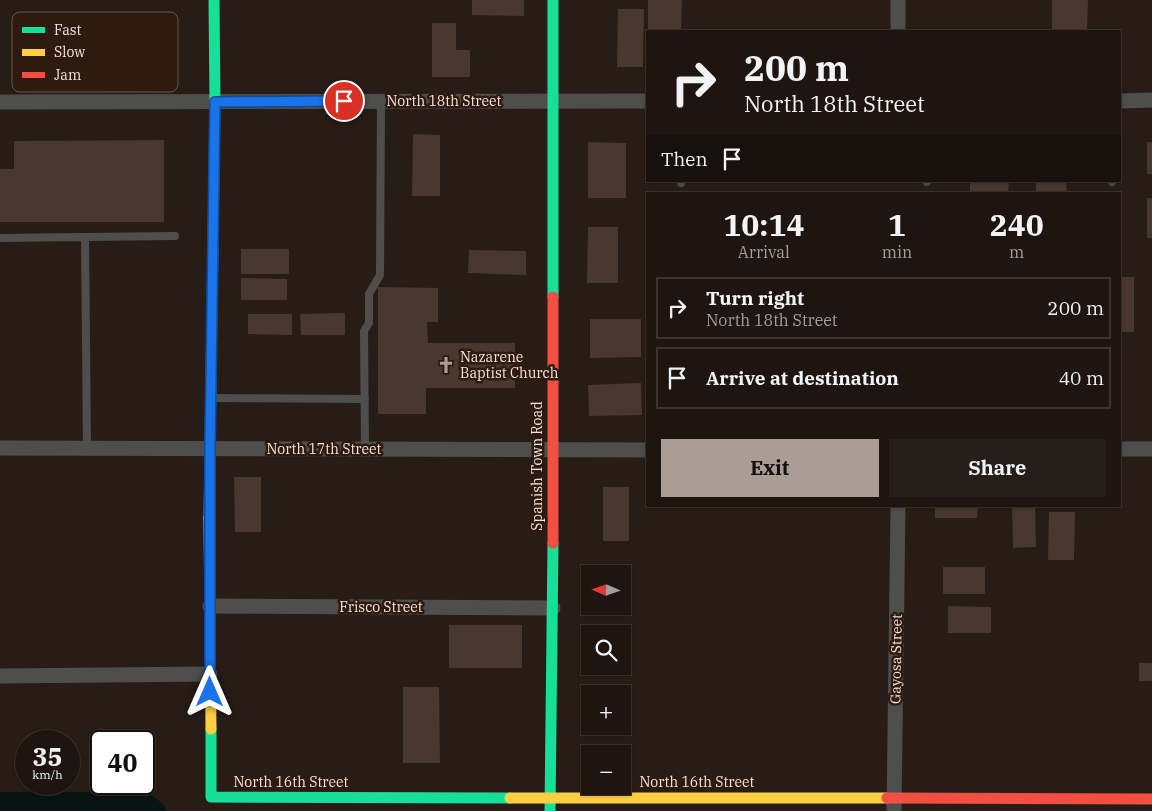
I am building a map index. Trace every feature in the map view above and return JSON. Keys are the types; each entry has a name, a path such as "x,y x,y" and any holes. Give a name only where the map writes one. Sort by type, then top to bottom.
{"street":[{"path":"0,676 210,674 210,398 215,102 214,0"},
{"name":"Spanish Town Road","path":"550,811 553,608 551,450 553,0"},
{"path":"898,0 898,30"},
{"path":"1121,101 1152,100"},
{"name":"North 18th Street","path":"0,102 646,101"},
{"name":"North 17th Street","path":"0,448 646,450"},
{"path":"1121,449 1152,449"},
{"name":"Gayosa Street","path":"894,805 898,507"},
{"name":"Frisco Street","path":"210,606 553,608"},
{"name":"North 16th Street","path":"210,674 211,798 228,804 550,797 894,805 1152,799"}],"lane":[{"path":"365,449 364,331 369,323 369,294 380,275 380,101"},
{"path":"0,238 175,236"},
{"path":"85,237 87,448"},
{"path":"210,398 365,399"}],"building":[{"path":"472,0 524,0 524,16 472,15"},
{"path":"648,0 682,0 681,30 648,30"},
{"path":"1052,0 1088,0 1087,30 1052,30"},
{"path":"618,9 644,9 643,67 617,67"},
{"path":"432,23 456,23 456,50 470,50 470,77 432,77"},
{"path":"413,134 440,135 440,196 412,196"},
{"path":"164,140 164,222 0,222 0,169 14,169 14,141"},
{"path":"588,142 626,143 626,198 588,198"},
{"path":"1147,142 1152,142 1152,174 1147,174"},
{"path":"970,182 1009,182 1008,192 970,192"},
{"path":"1036,182 1066,182 1067,192 1036,192"},
{"path":"1147,198 1152,198 1152,238 1147,238"},
{"path":"588,227 618,227 618,283 587,283"},
{"path":"241,249 289,249 289,274 241,274"},
{"path":"469,250 526,251 526,275 468,273"},
{"path":"1121,277 1134,277 1134,332 1121,332"},
{"path":"241,278 287,279 287,300 241,300"},
{"name":"Nazarene Baptist Church","path":"378,287 438,288 438,322 427,322 428,343 515,343 515,388 426,388 426,414 378,414"},
{"path":"345,313 345,335 301,335 300,314"},
{"path":"248,314 292,314 292,335 248,334"},
{"path":"590,319 641,319 641,357 590,358"},
{"path":"641,383 642,415 589,416 588,385"},
{"path":"234,477 261,477 261,532 235,532"},
{"path":"603,487 629,487 629,541 603,541"},
{"path":"935,507 978,507 977,518 935,518"},
{"path":"1012,507 1035,507 1036,547 1013,548"},
{"path":"1049,512 1075,512 1074,560 1048,560"},
{"path":"943,567 985,567 985,594 943,594"},
{"path":"948,606 991,607 991,633 948,633"},
{"path":"449,625 522,625 522,668 449,668"},
{"path":"1139,663 1152,663 1152,681 1139,681"},
{"path":"403,687 439,687 440,763 403,763"}],"waterway":[{"path":"0,802 143,802 156,811"}],"traffic: fast":[{"path":"209,518 215,101 214,0"},
{"path":"553,0 553,297"},
{"path":"550,811 553,543"},
{"path":"211,729 211,797 510,798"}],"traffic: slow":[{"path":"209,518 211,729"},
{"path":"510,798 887,798"}],"traffic: jam":[{"path":"553,297 553,543"},
{"path":"887,798 1152,799"}],"place":[{"name":"Nazarene Baptist Church","path":"446,365"}],"route":[{"path":"210,692 210,448 215,102 344,101"}]}
